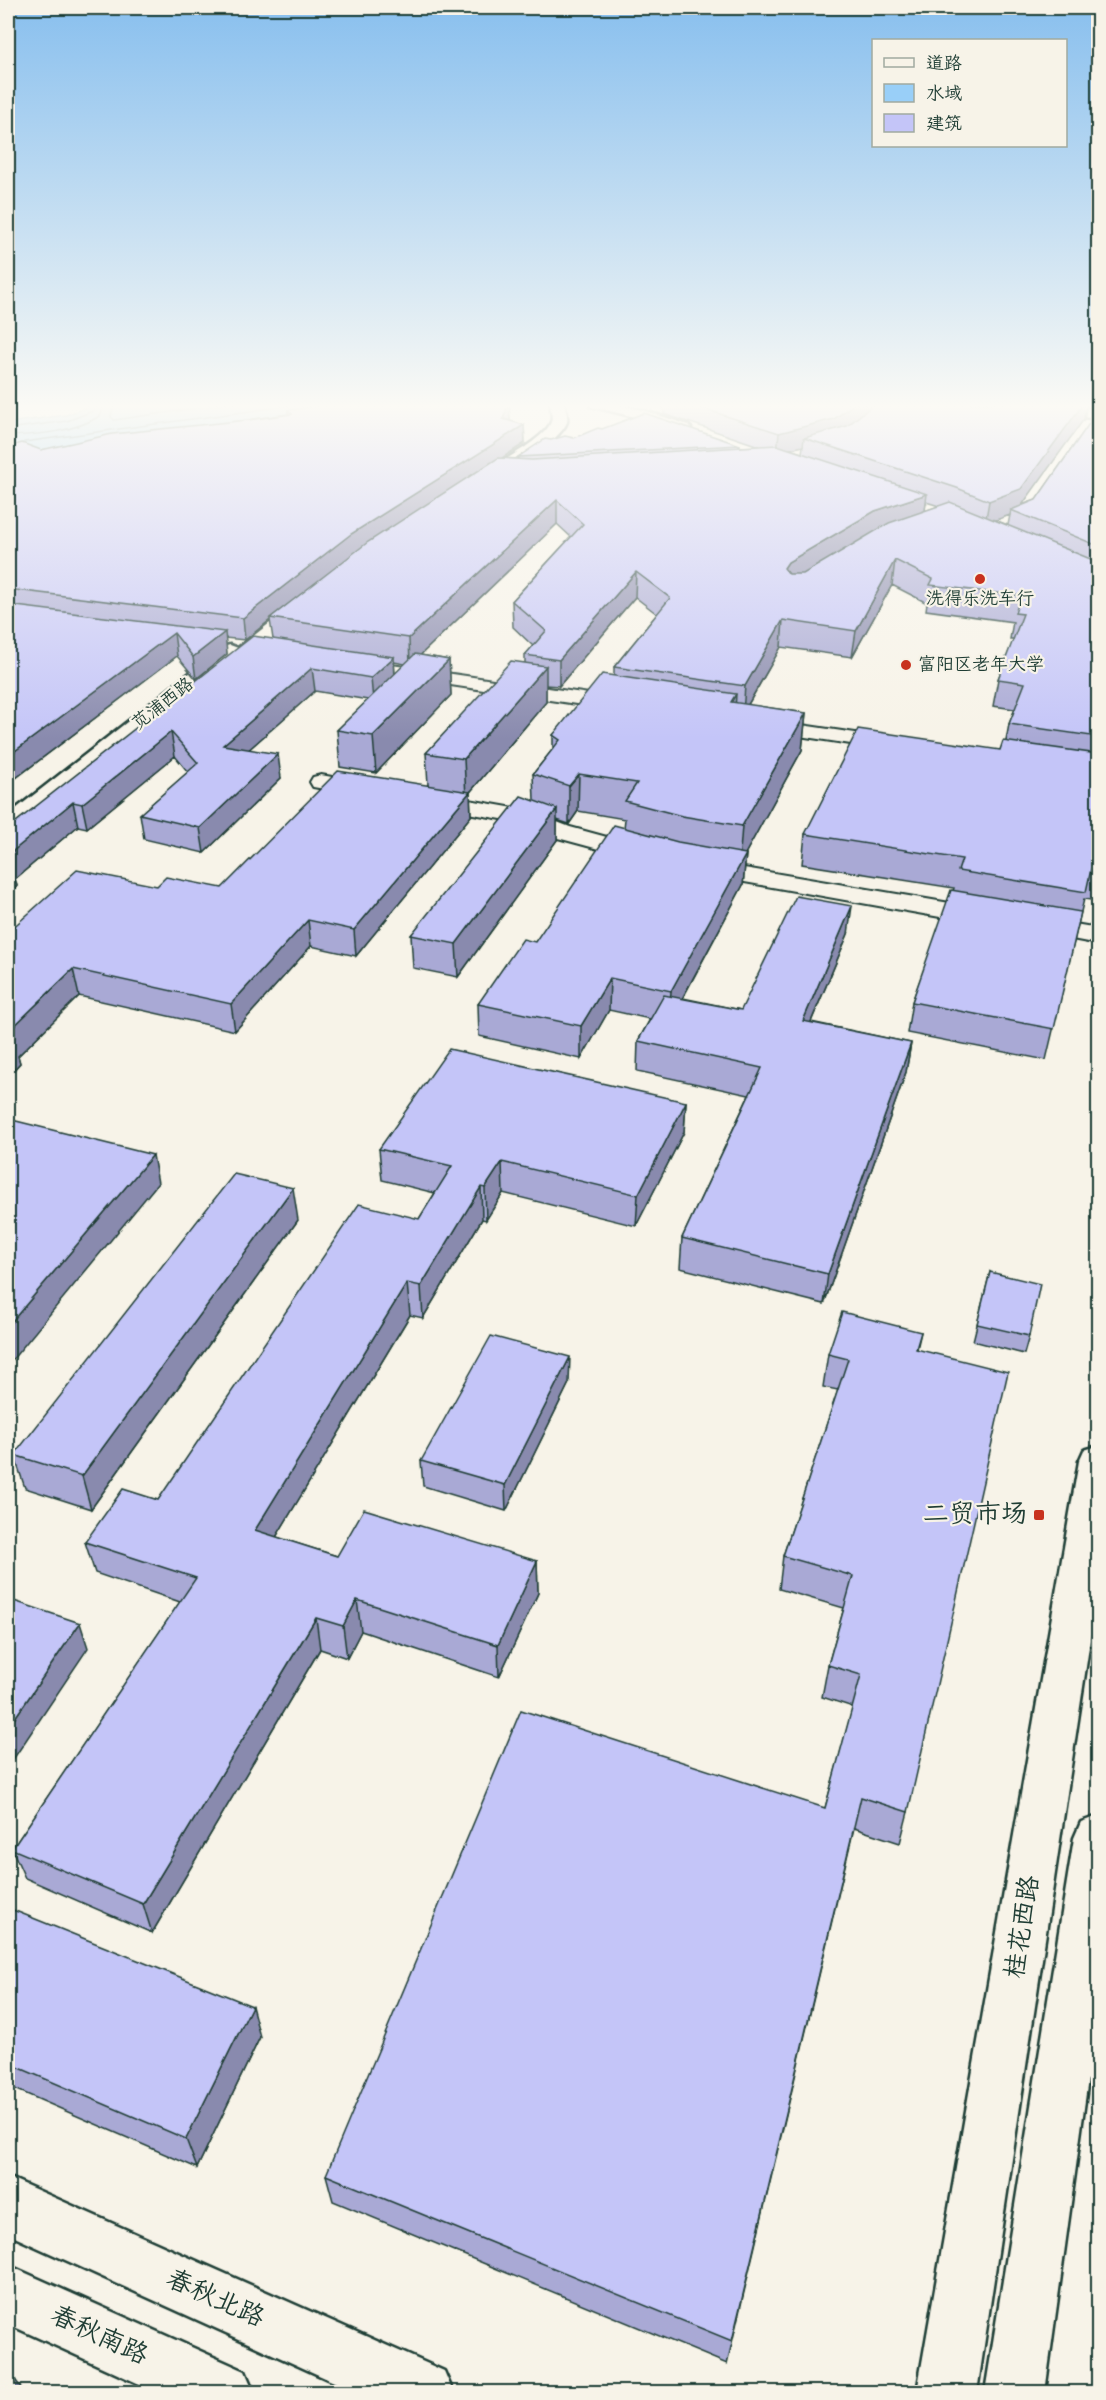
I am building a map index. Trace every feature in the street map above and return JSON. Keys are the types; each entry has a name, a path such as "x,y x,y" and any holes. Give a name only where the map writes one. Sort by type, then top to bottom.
{"street":[{"name":"苋浦西路","path":"8,827 316,590"},
{"path":"212,644 272,653"},
{"name":"苋浦西路","path":"8,843 242,648"},
{"path":"331,662 638,707"},
{"path":"744,723 910,747"},
{"path":"321,782 518,815 562,832 671,862 1098,936"},
{"name":"桂花西路","path":"947,2392 1098,1461"},
{"path":"1015,2392 1098,1838"},
{"name":"春秋北路","path":"8,2205 423,2392"},
{"name":"春秋南路","path":"8,2294 224,2392"}],"building":[{"path":"8,515 381,515 351,534 243,618 8,589"},
{"path":"410,515 541,515 409,638 270,618 368,542"},
{"path":"573,515 868,515 788,562 784,568 789,574 803,574 889,523 912,515 982,515 1098,562 1098,737 1009,724 1025,683 998,679 1023,614 1015,613 1021,596 930,585 933,579 895,560 856,631 783,620 745,686 614,667 670,598 636,572 559,660 525,655 546,631 512,601 583,524"},
{"path":"1023,515 1098,515 1098,546"},
{"path":"8,605 225,632 193,657 174,633 8,756"},
{"path":"253,636 394,657 371,678 312,668 223,745 278,754 200,828 140,814 198,763 171,732 82,804 73,802 8,855 8,826"},
{"path":"415,654 449,660 373,736 337,730"},
{"path":"511,661 546,666 464,759 426,753"},
{"path":"602,674 736,694 731,702 806,713 742,826 682,816 625,801 637,783 579,774 569,786 533,774 560,740 553,735"},
{"path":"858,729 1000,750 1003,741 1098,754 1098,870 1091,869 1086,892 958,871 962,859 805,834"},
{"path":"338,771 470,792 354,930 308,920 231,1004 73,969 8,1032 8,932 77,870 157,886 166,877 222,888"},
{"path":"521,796 557,809 456,944 411,935"},
{"path":"614,825 678,842 746,854 671,991 610,978 581,1026 478,1004 523,939 535,942"},
{"path":"951,890 1081,912 1054,1029 912,1002"},
{"path":"796,896 852,906 803,1021 911,1043 828,1274 682,1238 762,1068 638,1041 664,995 741,1010"},
{"path":"449,1049 686,1102 638,1195 502,1162 485,1188 481,1187 421,1286 407,1283 255,1530 337,1556 364,1509 537,1561 498,1645 357,1600 343,1626 316,1618 143,1904 12,1849 196,1578 85,1542 123,1489 158,1500 359,1204 419,1219 452,1166 379,1149"},
{"path":"8,1119 153,1155 8,1326"},
{"path":"234,1174 293,1188 82,1476 14,1455"},
{"path":"990,1272 1040,1284 1029,1336 977,1324"},
{"path":"842,1312 921,1332 916,1349 1008,1372 908,1812 861,1797 732,2341 326,2175 521,1710 825,1808 861,1675 828,1665 853,1576 783,1556 848,1359 828,1354"},
{"path":"491,1336 570,1357 505,1485 421,1461"},
{"path":"8,1599 80,1623 8,1728"},
{"path":"8,1908 252,2006 186,2139 8,2063"}],"place":[{"name":"洗得乐洗车行","path":"980,579"},
{"name":"富阳区老年大学","path":"906,665"},
{"name":"二贸市场","path":"1039,1515"}]}
